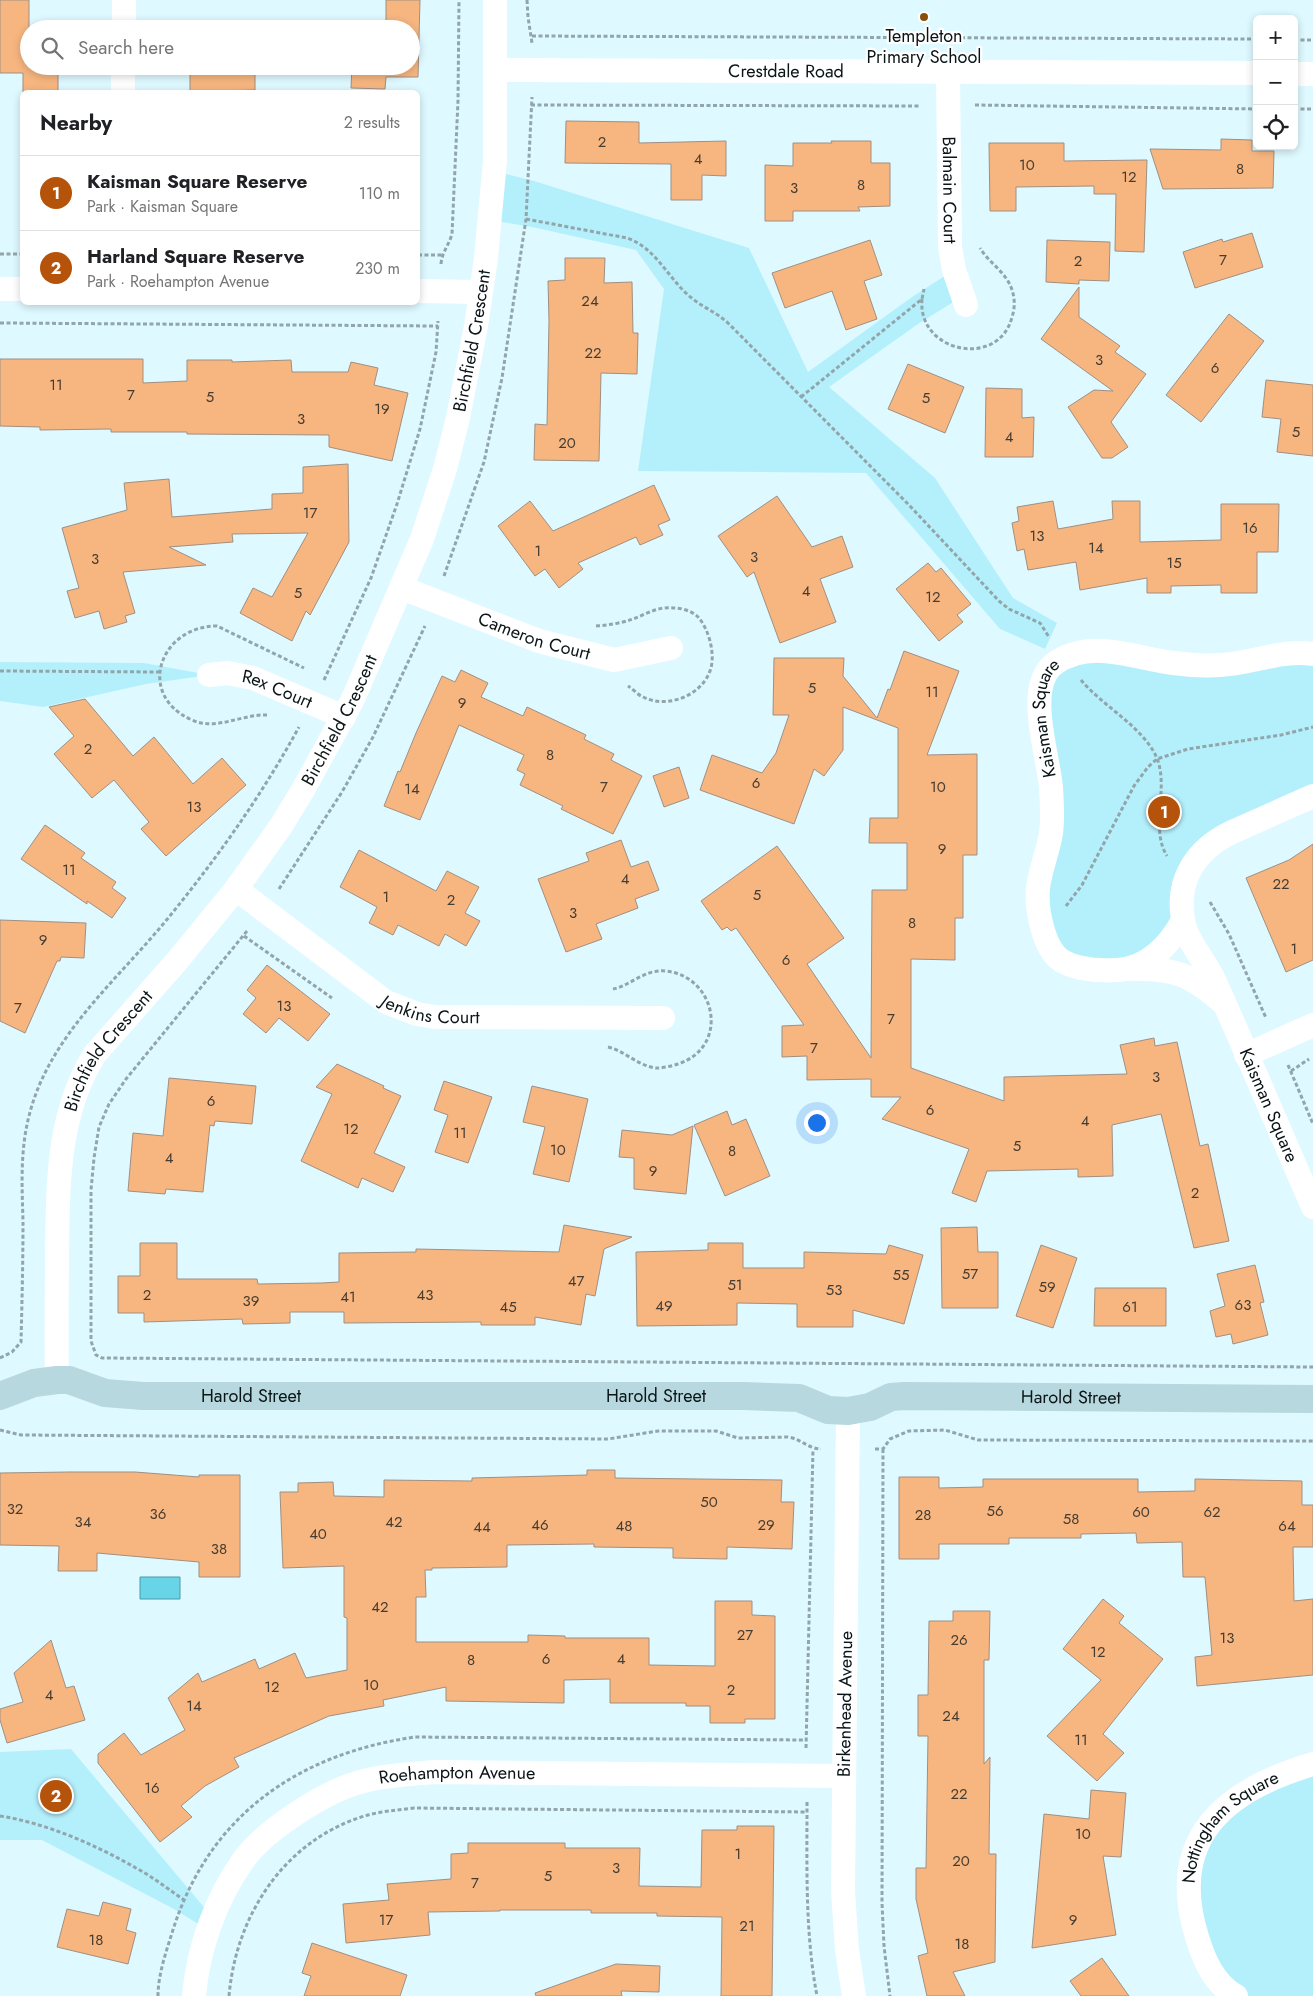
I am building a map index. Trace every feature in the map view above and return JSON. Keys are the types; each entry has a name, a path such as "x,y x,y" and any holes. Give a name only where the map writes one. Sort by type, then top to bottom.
{"street":[{"path":"124,0 124,20"},
{"name":"Birchfield Crescent","path":"57,1380 61,1150 67,1119 76,1091 95,1054 177,961 236,889 292,809 362,681 422,539 445,469 466,382 486,258 495,161 495,0"},
{"name":"Crestdale Road","path":"495,70 1253,73"},
{"name":"Balmain Court","path":"948,71 950,247 954,270 966,305"},
{"path":"1298,74 1313,74"},
{"path":"123,75 123,90"},
{"path":"0,289 20,289"},
{"path":"420,291 480,292"},
{"name":"Cameron Court","path":"402,588 539,640 614,660 671,648"},
{"name":"Kaisman Square","path":"1225,1005 1196,983 1170,970 1086,969 1067,964 1060,960 1053,951 1041,923 1038,907 1038,888 1051,834 1052,819 1050,779 1041,732 1040,704 1043,683 1052,665 1064,658 1094,651 1112,651 1175,664 1198,665 1237,664 1291,654 1313,654"},
{"name":"Rex Court","path":"209,675 228,673 253,678 344,717"},
{"name":"Kaisman Square","path":"1313,796 1237,829 1217,840 1205,849 1193,863 1182,892 1183,920 1188,934 1213,978 1313,1207"},
{"name":"Jenkins Court","path":"236,889 386,1002 417,1014 435,1017 663,1018"},
{"name":"Kaisman Square","path":"1130,969 1143,963 1161,950 1183,920"},
{"path":"1246,1055 1313,1025"},
{"name":"Harold Street","path":"0,1396 34,1383 69,1380 105,1394 143,1396 744,1396 799,1398 828,1410 848,1411 870,1407 891,1397 904,1396 1313,1399"},
{"name":"Birkenhead Avenue","path":"848,1411 843,1891 847,1950 854,1996"},
{"name":"Nottingham Square","path":"1236,1996 1221,1986 1210,1970 1199,1945 1190,1897 1193,1857 1200,1837 1209,1823 1237,1798 1276,1778 1313,1764"},
{"name":"Roehampton Avenue","path":"194,1996 196,1971 205,1940 226,1889 243,1860 269,1834 300,1810 325,1796 360,1782 436,1772 844,1776"}],"path":[{"path":"441,267 442,255 452,234 458,101 459,0"},
{"path":"528,0 528,17 532,43"},
{"path":"532,36 1253,40"},
{"path":"1298,40 1313,40"},
{"path":"532,97 531,106 924,106"},
{"path":"978,106 1253,109"},
{"path":"1298,109 1313,109"},
{"path":"526,219 640,242 691,298 717,313 908,504 999,601 1009,609 1040,623 1052,642"},
{"path":"0,254 20,254"},
{"path":"420,255 442,255"},
{"path":"801,397 922,300 924,289"},
{"path":"324,678 371,578 420,429 436,352 438,321"},
{"path":"0,322 438,326"},
{"path":"280,888 331,810 350,776 386,709 426,625"},
{"path":"0,671 159,672"},
{"path":"1080,678 1095,695 1136,730 1157,760 1161,785 1160,838 1170,861"},
{"path":"1041,923 1064,908 1079,890 1134,786 1148,767 1157,760 1188,749 1281,735 1313,727"},
{"path":"1208,900 1221,918 1229,934 1267,1021"},
{"path":"244,936 126,1079 109,1104 99,1127 91,1190 91,1341 96,1355 102,1358 1313,1367"},
{"path":"1313,1057 1291,1071 1313,1124"},
{"path":"0,1358 12,1352 21,1342"},
{"path":"0,1430 21,1434 588,1439 608,1439 646,1432 716,1431 738,1438 795,1438 813,1449 806,1751"},
{"path":"890,1996 884,1946 882,1903 883,1449 890,1439 902,1433 945,1430 978,1440 1313,1441"},
{"path":"870,1449 883,1449"},
{"path":"807,1802 808,1917 817,1996"},
{"path":"229,1996 231,1973 237,1950 258,1902 273,1878 312,1841 337,1827 367,1816 414,1808 807,1812"},
{"path":"0,1816 14,1818 83,1841 137,1868 184,1900"}],"shaded area":[{"path":"494,171 534,181 749,248 808,372 912,297 954,270 963,296 918,324 829,387 935,478 1013,598 1057,623 1045,649 1000,629 866,473 638,471 664,289 636,250 532,227 490,220"},
{"path":"1128,654 1313,654 1313,796 1217,839 1161,950 1086,969 1047,940 1048,766 1052,665"},
{"path":"0,662 144,663 209,675 146,684 43,707 0,701"},
{"path":"140,1577 180,1577 180,1599 140,1599"},
{"path":"71,1749 213,1918 208,1930 174,1909 42,1840 0,1840 0,1752"},
{"path":"1313,1764 1313,1996 1236,1996 1191,1913 1209,1823"}],"building":[{"path":"0,0 29,0 29,20 20,20 20,73 0,73"},
{"path":"386,0 420,0 419,20 386,20"},
{"path":"23,75 58,75 58,90 23,90"},
{"path":"190,75 255,75 255,90 190,90"},
{"path":"352,75 418,75 418,77 386,77 385,89 351,88"},
{"path":"566,121 639,122 639,143 726,141 726,176 702,175 702,200 671,200 671,164 565,163"},
{"path":"1221,139 1252,140 1252,151 1274,151 1273,188 1163,189 1150,149 1221,150"},
{"path":"831,141 871,141 871,163 890,163 890,206 858,207 860,211 793,211 793,221 765,221 765,165 793,166 793,143 832,143"},
{"path":"989,143 1064,143 1064,161 1147,160 1144,252 1115,251 1116,194 1094,194 1094,186 1016,187 1016,211 990,211"},
{"path":"1252,233 1263,267 1195,288 1183,252 1222,239 1223,242"},
{"path":"870,240 882,275 864,281 877,319 846,330 832,291 785,308 772,273"},
{"path":"1047,240 1110,242 1109,281 1079,280 1079,284 1046,282"},
{"path":"565,258 605,258 604,283 632,282 633,333 638,333 637,374 601,373 599,461 534,460 535,424 547,425 548,281 565,280"},
{"path":"1079,287 1079,317 1120,346 1115,352 1146,374 1111,422 1128,447 1112,458 1102,458 1068,407 1094,390 1113,391 1041,339"},
{"path":"1229,314 1264,341 1201,422 1166,395"},
{"path":"0,359 143,359 143,383 187,381 187,360 232,360 232,362 291,360 292,372 348,372 351,362 378,368 374,385 408,393 392,461 329,447 329,435 111,432 111,429 40,430 40,427 0,426"},
{"path":"908,364 964,387 945,433 888,409"},
{"path":"1266,380 1313,385 1313,456 1277,452 1281,419 1262,417"},
{"path":"986,388 1022,389 1022,418 1034,417 1033,457 985,457"},
{"path":"348,464 349,542 310,615 306,611 292,641 240,613 253,588 272,597 308,533 232,534 233,542 169,547 206,565 123,572 135,613 125,616 127,622 104,629 99,611 75,618 67,591 79,588 62,528 127,510 124,483 169,479 172,517 272,509 272,494 303,493 303,467"},
{"path":"654,485 670,520 658,525 663,535 640,545 636,537 578,563 583,569 559,588 545,569 535,576 498,526 530,501 553,531"},
{"path":"777,496 812,547 842,536 853,567 820,579 836,622 780,643 754,572 747,577 718,536"},
{"path":"1053,501 1058,529 1113,519 1112,501 1140,501 1140,542 1221,540 1221,504 1279,504 1278,552 1257,552 1257,593 1221,593 1221,585 1171,586 1171,593 1147,593 1147,578 1080,590 1076,562 1028,570 1024,549 1017,551 1012,523 1019,521 1017,507"},
{"path":"928,563 936,572 941,568 971,604 957,615 963,622 939,641 896,589"},
{"path":"904,651 959,671 927,755 977,754 977,855 963,855 963,918 955,918 955,960 911,959 911,1068 1004,1101 1004,1077 1127,1074 1120,1045 1154,1038 1155,1046 1177,1042 1200,1146 1208,1144 1229,1241 1194,1248 1161,1114 1112,1125 1113,1176 1078,1177 1078,1169 987,1171 976,1202 952,1193 969,1149 882,1119 901,1097 871,1097 871,1079 807,1080 807,1056 782,1057 782,1026 804,1025 736,928 731,931 727,927 722,930 701,901 777,846 844,938 807,964 871,1058 872,890 907,890 907,843 869,843 870,818 898,818 898,728 843,707 843,750 824,776 814,769 794,824 700,790 712,755 762,773 776,753 789,715 773,715 774,658 844,658 843,676 877,718 888,689 890,690"},
{"path":"461,670 488,683 481,697 523,716 527,707 586,735 584,739 614,754 611,760 642,776 613,834 561,809 563,806 520,785 525,774 517,770 524,755 459,725 420,820 384,806 442,676 455,682"},
{"path":"85,699 133,756 154,737 193,784 222,758 246,785 166,856 141,829 149,822 114,780 92,798 54,754 74,736 49,707"},
{"path":"679,767 689,798 664,807 653,776"},
{"path":"45,825 85,853 81,858 116,882 112,888 126,898 112,918 87,901 87,904 21,859"},
{"path":"621,840 631,867 648,861 659,890 635,899 638,908 596,924 602,939 566,952 538,879 589,861 586,853"},
{"path":"1313,844 1313,960 1286,972 1246,878 1289,860"},
{"path":"359,850 436,891 447,871 479,887 465,913 480,921 466,946 445,934 439,946 398,925 393,935 369,923 377,907 340,887"},
{"path":"0,920 86,923 84,958 61,957 60,961 57,961 25,1033 0,1021"},
{"path":"267,965 330,1014 308,1041 279,1018 266,1033 243,1014 256,998 247,990"},
{"path":"337,1064 401,1096 374,1153 405,1167 393,1192 362,1178 358,1188 301,1161 332,1094 316,1087"},
{"path":"169,1078 256,1086 252,1124 215,1121 214,1126 210,1125 203,1192 166,1189 165,1194 128,1191 133,1133 163,1136"},
{"path":"444,1081 492,1097 468,1163 435,1152 448,1115 434,1110"},
{"path":"532,1086 588,1099 569,1182 533,1174 545,1127 523,1122"},
{"path":"727,1111 732,1125 746,1119 770,1176 725,1196 694,1125"},
{"path":"693,1126 686,1194 634,1189 634,1158 619,1157 622,1130 672,1135"},
{"path":"564,1225 632,1237 604,1249 595,1296 586,1294 581,1325 535,1317 535,1325 481,1325 481,1322 344,1323 344,1312 290,1312 290,1323 243,1324 242,1319 144,1322 144,1313 118,1313 118,1276 140,1276 140,1243 177,1243 177,1279 257,1279 258,1284 321,1283 339,1282 339,1253 416,1252 416,1249 559,1252"},
{"path":"977,1227 978,1252 998,1252 998,1308 942,1308 941,1228"},
{"path":"708,1243 743,1243 743,1268 804,1268 804,1252 886,1254 889,1245 923,1255 904,1324 853,1310 853,1327 797,1327 797,1304 737,1303 737,1325 637,1326 636,1252 708,1250"},
{"path":"1041,1245 1077,1258 1053,1328 1016,1316"},
{"path":"1255,1265 1264,1302 1260,1303 1268,1335 1233,1344 1231,1334 1216,1337 1210,1311 1225,1306 1217,1274"},
{"path":"1095,1288 1166,1288 1166,1326 1094,1326"},
{"path":"587,1470 615,1470 615,1478 782,1480 781,1502 794,1502 792,1549 727,1547 727,1559 673,1558 673,1548 594,1547 594,1544 507,1545 507,1567 432,1568 432,1570 425,1570 426,1597 416,1597 416,1642 528,1642 528,1635 565,1636 565,1638 649,1638 649,1665 715,1666 715,1601 752,1601 752,1615 775,1616 775,1719 745,1719 745,1723 710,1723 710,1706 686,1706 686,1703 610,1703 610,1679 564,1680 564,1703 446,1701 446,1687 383,1700 384,1706 329,1716 234,1758 239,1767 205,1786 181,1806 192,1817 160,1842 98,1763 98,1754 124,1733 141,1755 185,1730 168,1698 198,1673 202,1682 255,1659 259,1669 295,1653 306,1678 347,1670 344,1566 283,1568 280,1492 298,1492 298,1483 333,1482 334,1496 384,1497 384,1480 472,1481 472,1478 587,1475"},
{"path":"135,1472 199,1477 199,1475 240,1475 240,1577 199,1577 199,1562 97,1553 97,1571 58,1571 59,1546 0,1545 0,1473"},
{"path":"899,1477 939,1477 939,1488 983,1487 983,1479 1138,1479 1138,1492 1195,1491 1195,1479 1302,1481 1302,1505 1313,1505 1313,1547 1293,1547 1294,1601 1313,1599 1313,1675 1197,1686 1195,1657 1212,1655 1205,1577 1183,1577 1182,1542 1137,1543 1136,1533 1081,1534 1081,1538 1009,1538 1009,1544 939,1544 939,1559 899,1559"},
{"path":"1103,1599 1124,1616 1119,1623 1163,1659 1103,1734 1124,1753 1097,1781 1047,1736 1101,1680 1063,1649"},
{"path":"953,1611 990,1611 989,1660 984,1660 984,1764 990,1757 989,1854 996,1854 995,1962 953,1972 965,1996 927,1996 918,1956 928,1953 916,1899 916,1868 926,1868 928,1736 918,1736 918,1695 928,1695 929,1621 953,1621"},
{"path":"51,1640 66,1688 74,1686 85,1720 7,1743 0,1720 0,1709 23,1702 14,1673"},
{"path":"1091,1790 1126,1793 1121,1857 1103,1856 1116,1935 1032,1948 1044,1814 1089,1819"},
{"path":"737,1826 774,1826 772,1996 721,1996 722,1917 657,1916 657,1913 591,1913 591,1910 428,1912 430,1935 346,1943 343,1904 389,1900 387,1884 451,1879 451,1854 468,1853 468,1843 565,1843 565,1848 640,1848 639,1886 701,1887 702,1830 737,1830"},
{"path":"103,1902 131,1909 126,1930 136,1933 128,1964 57,1947 67,1909 99,1916"},
{"path":"312,1943 407,1975 400,1996 304,1996 311,1976 302,1973"},
{"path":"1102,1958 1129,1996 1081,1996 1070,1981"},
{"path":"616,1964 660,1966 659,1992 621,1991 622,1996 536,1996 535,1993"}],"place":[{"name":"Templeton Primary School","path":"924,17"},
{"name":"Kaisman Square Reserve","path":"1164,812"},
{"name":"Harland Square Reserve","path":"56,1796"}]}
